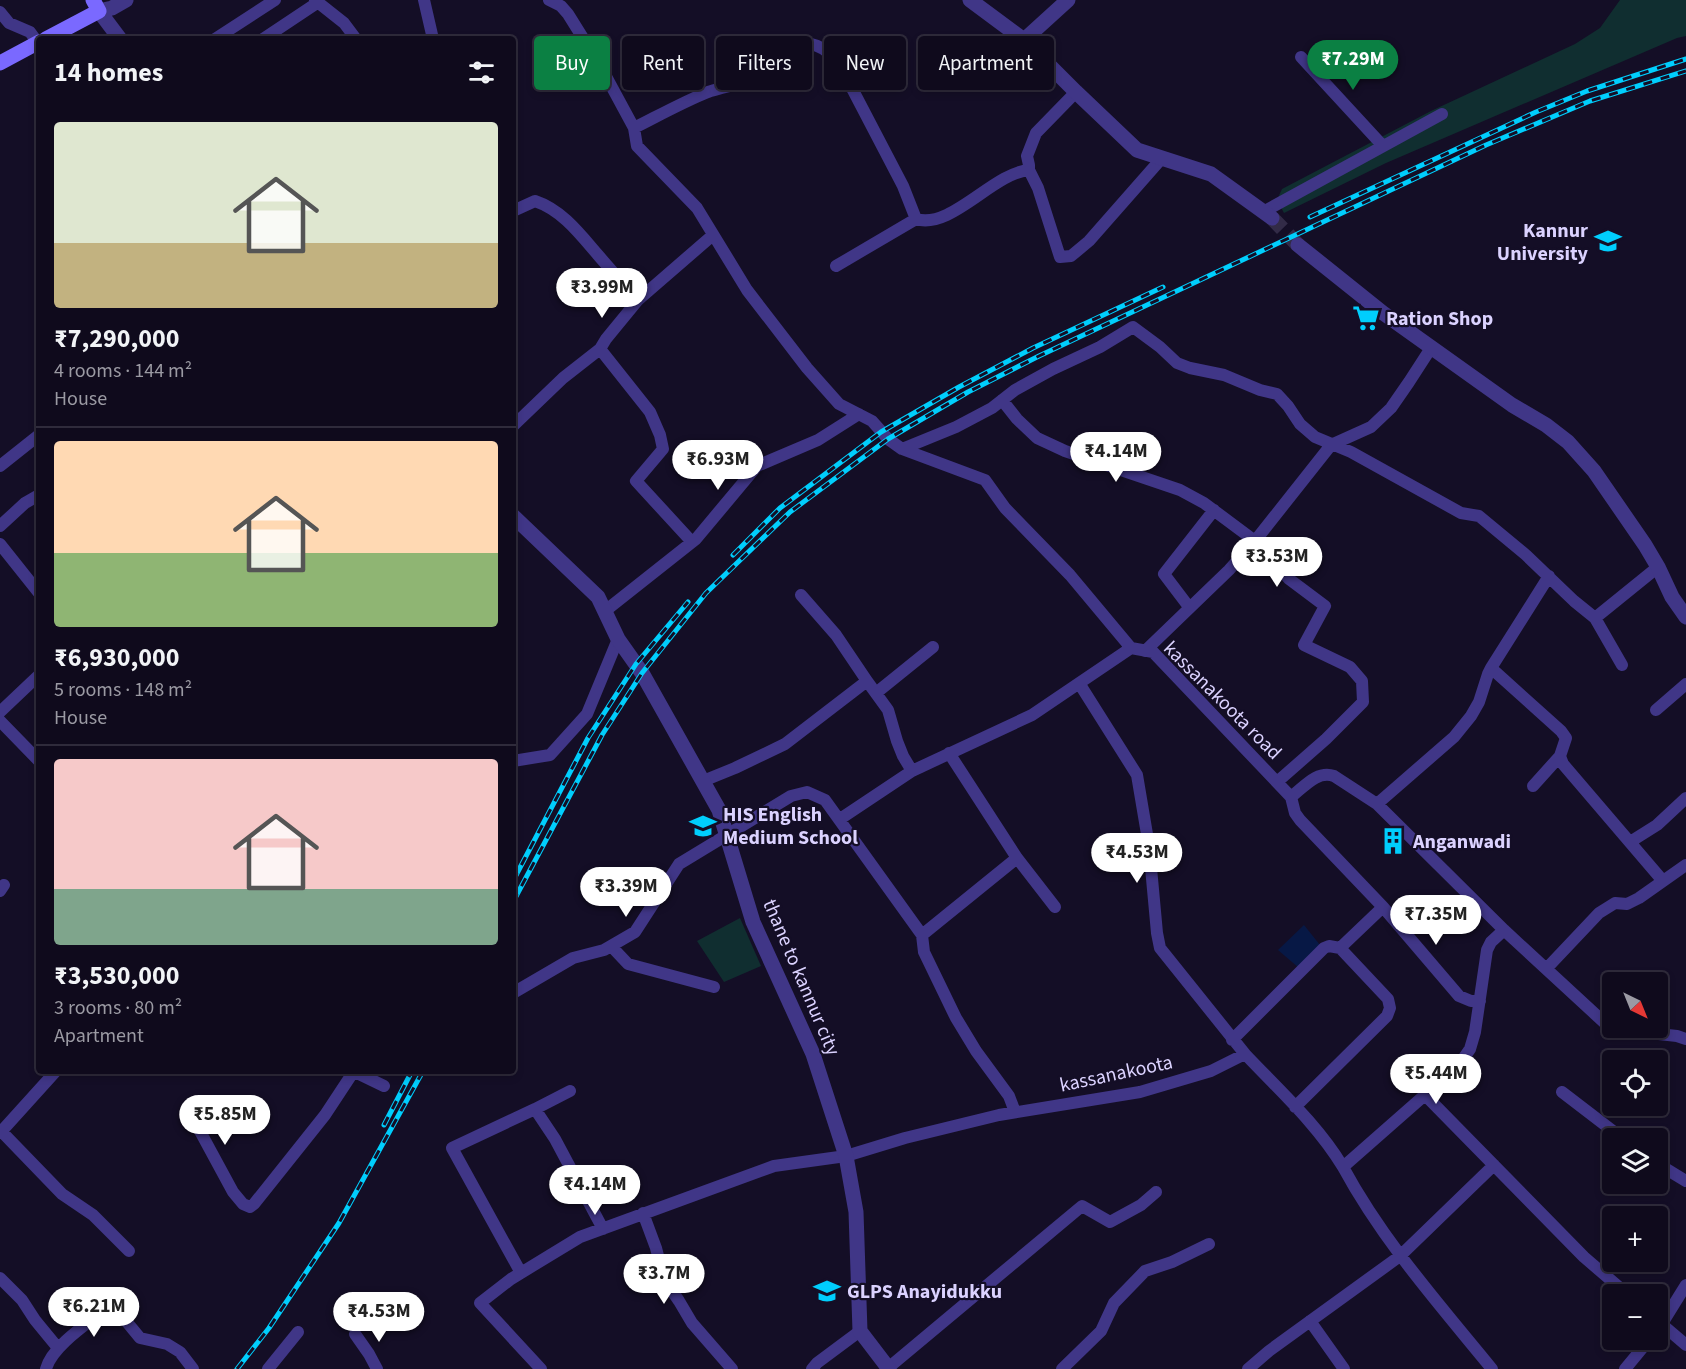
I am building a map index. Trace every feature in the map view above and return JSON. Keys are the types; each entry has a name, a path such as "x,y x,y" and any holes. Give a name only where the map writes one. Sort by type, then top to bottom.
{"main road":[{"path":"51,36 96,6"},
{"path":"0,63 36,45"}],"street":[{"path":"96,6 112,8 126,0"},
{"path":"220,36 275,0"},
{"path":"424,0 432,36"},
{"path":"549,0 561,6 568,14 600,66 634,128 637,146 697,208 747,290 807,368 839,404 872,422 888,439 902,449 985,480 1005,508 1070,575 1131,648"},
{"path":"970,0 1018,36"},
{"path":"1028,36 1068,0"},
{"path":"267,36 316,1 344,23 354,36"},
{"path":"96,6 118,36"},
{"path":"0,12 9,23 30,32 36,39"},
{"path":"634,128 710,92 745,80 784,51 803,44 825,49 837,59 903,186 916,219 924,222 936,220 999,181 1029,170"},
{"path":"1301,57 1383,146"},
{"path":"1054,71 1137,150 1211,174 1268,215 1383,146 1442,114"},
{"path":"1076,93 1036,133 1027,156 1029,170 1038,188 1060,257 1071,256 1089,242 1162,158"},
{"path":"516,210 535,201 546,204 576,229 638,300"},
{"path":"836,266 916,219"},
{"path":"516,423 563,378 600,349 638,300 713,235"},
{"path":"1298,245 1383,313 1568,442 1594,471 1658,567 1672,597 1686,617"},
{"path":"902,449 956,427 992,408 1024,385 1133,327 1177,363 1224,375 1260,390 1277,394 1300,424 1315,437 1351,452 1461,513 1479,516 1595,618 1622,665"},
{"path":"1145,651 1229,570 1255,541 1331,445 1371,427 1391,408 1431,348"},
{"path":"600,349 650,412 660,435 663,449 636,481 692,542"},
{"path":"1002,400 1017,419 1037,438 1065,451 1180,490 1214,510 1255,541 1289,579 1325,606 1304,645 1350,667 1362,681 1363,702 1326,739 1277,782"},
{"path":"605,611 692,542 757,466 818,441 859,414"},
{"path":"0,466 36,437"},
{"path":"0,525 25,503 36,497"},
{"path":"1189,608 1164,574 1214,510"},
{"name":"thane to kannur city","path":"516,519 598,597 618,639 642,673 719,810 753,922 813,1054 846,1156 856,1212 860,1331"},
{"path":"0,544 36,589"},
{"path":"1595,618 1658,567"},
{"path":"1377,804 1454,737 1471,716 1479,702 1491,668 1549,576"},
{"path":"801,595 836,635 888,710 897,741 912,771"},
{"path":"516,760 550,754 587,714 618,639"},
{"path":"876,693 933,647"},
{"name":"kassanakoota road","path":"840,819 912,771 1032,715 1131,648 1153,652 1292,797"},
{"path":"1491,668 1566,738 1560,756 1533,786"},
{"path":"0,712 36,678"},
{"path":"703,781 785,744 867,681"},
{"path":"1079,683 1137,775 1149,846 1156,933 1160,948 1232,1040 1327,1142 1360,1198 1400,1256 1492,1369"},
{"path":"1656,710 1686,684"},
{"path":"0,721 36,758"},
{"path":"949,753 1017,858 1054,907"},
{"path":"1560,756 1563,764 1663,881"},
{"path":"1480,1001 1459,996 1383,907 1300,820 1295,813 1292,797 1317,776 1326,773 1334,776 1377,804 1504,930 1602,1020"},
{"path":"516,991 573,958 604,950 635,932 679,864 791,795 807,792 825,800 922,934 924,952 956,1018 976,1051 1009,1096 1015,1112"},
{"path":"1630,842 1656,825 1686,798"},
{"path":"922,934 1017,858"},
{"path":"1547,968 1599,913 1615,903 1627,904 1640,898 1686,865"},
{"path":"1340,948 1383,907"},
{"path":"1343,1167 1459,1065 1470,1049 1475,1032 1486,950 1504,930"},
{"path":"611,946 628,964 714,987"},
{"path":"1232,1040 1324,948 1329,946 1340,948 1388,999 1390,1008 1387,1016 1295,1107"},
{"path":"1681,1037 1686,1026"},
{"name":"kassanakoota","path":"541,1369 480,1303 521,1273 580,1237 774,1167 846,1156 905,1138 1015,1112 1140,1092 1211,1071 1245,1054"},
{"path":"53,1074 1,1132 63,1194 93,1215 129,1251"},
{"path":"188,1109 232,1192 243,1204 250,1207 325,1115 351,1074"},
{"path":"359,1074 384,1086"},
{"path":"521,1273 452,1148 570,1091"},
{"path":"1562,1092 1609,1128"},
{"path":"1425,1095 1584,1257 1615,1284"},
{"path":"535,1109 555,1139 603,1229"},
{"path":"1248,1369 1269,1351 1400,1256 1494,1166"},
{"path":"1668,1170 1686,1180"},
{"path":"812,1369 860,1331 889,1368 1082,1206 1110,1222 1141,1205 1156,1192"},
{"path":"643,1213 664,1279 692,1323 732,1369"},
{"path":"1062,1369 1101,1331 1114,1303 1145,1271 1172,1262 1209,1244"},
{"path":"0,1278 22,1300 58,1348"},
{"path":"1668,1312 1686,1285"},
{"path":"46,1369 47,1362 58,1348 112,1304 140,1338 167,1344 180,1352 193,1369"},
{"path":"1310,1321 1344,1369"},
{"path":"268,1369 298,1332"},
{"path":"1668,1332 1686,1345"},
{"path":"355,1334 377,1369"},
{"path":"1625,1369 1641,1350"}],"green space":[{"path":"1620,0 1686,0 1686,36 1386,163 1284,213 1277,200 1282,189 1431,111 1575,44 1600,28"},
{"path":"740,918 761,966 724,982 697,941"}],"water":[{"path":"1304,925 1320,945 1299,968 1278,950"}],"tunnel":[{"path":"1272,218 1298,245"}],"railway":[{"path":"1310,217 1536,112 1587,91 1686,59"},
{"path":"516,896 602,735 642,673 706,593 790,512 888,439 968,392 1039,356 1486,145 1590,101 1686,71"},
{"path":"733,555 780,508 881,432 1033,348 1163,287"},
{"path":"516,875 588,738 636,664 688,602"},
{"path":"384,1125 410,1074"},
{"path":"237,1369 269,1328 339,1223 421,1074"}],"place":[{"name":"Kannur University","path":"1608,241"},
{"name":"Ration Shop","path":"1366,318"},
{"name":"HIS English Medium School","path":"703,826"},
{"name":"Anganwadi","path":"1393,841"},
{"name":"GLPS Anayidukku","path":"827,1291"}]}
